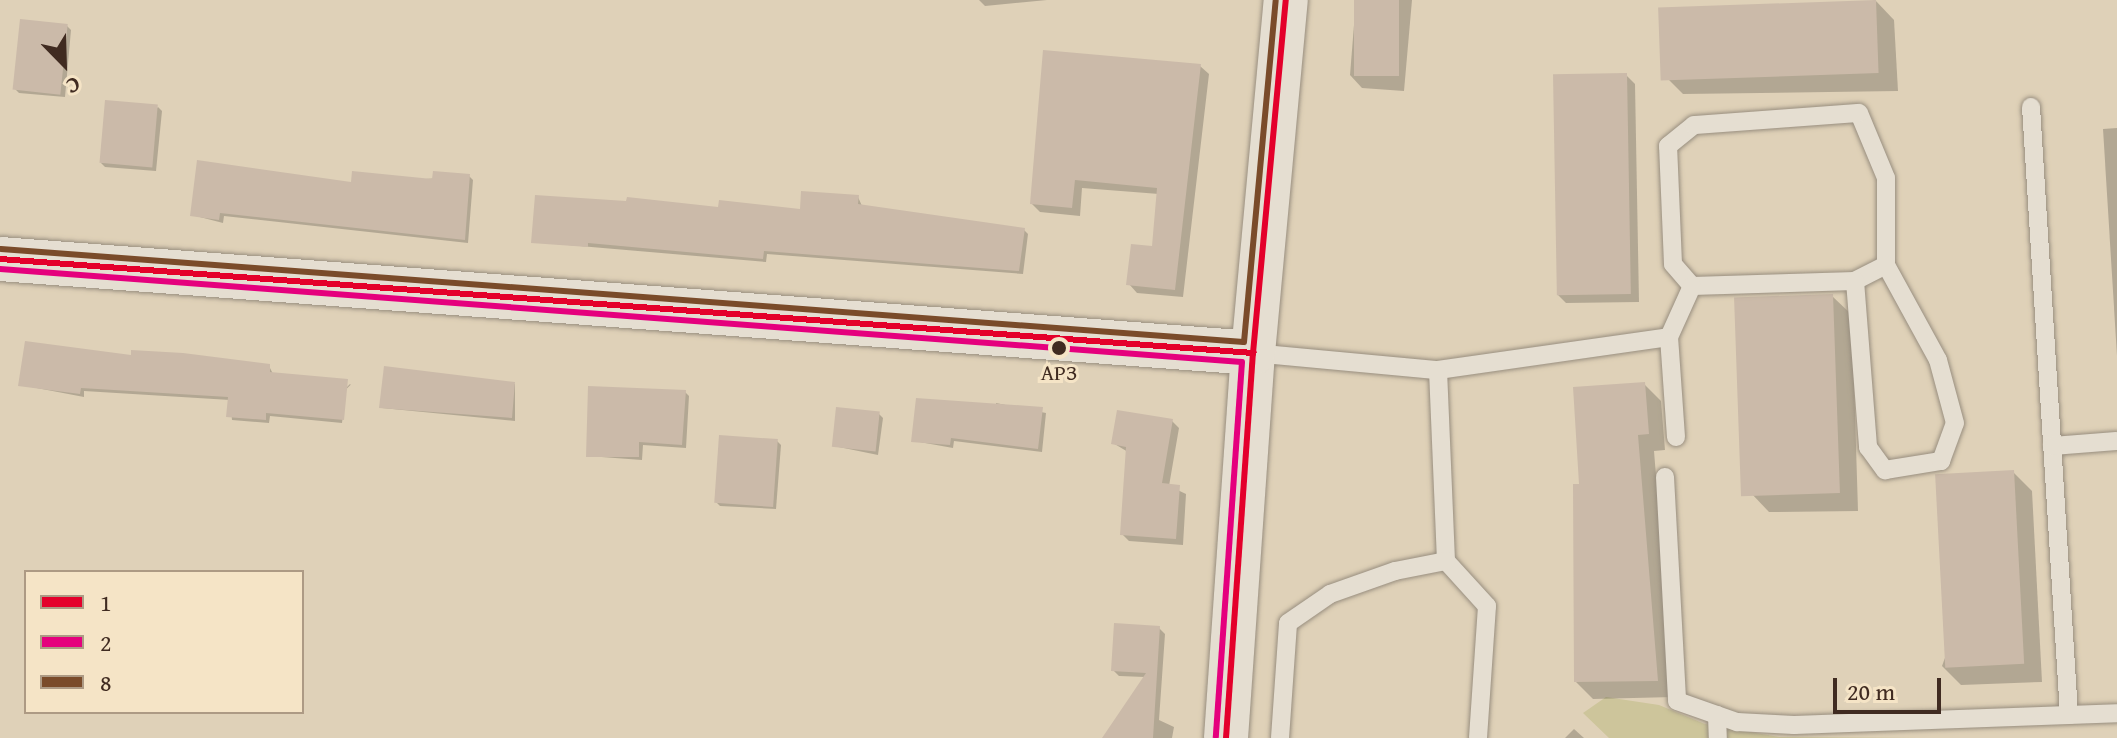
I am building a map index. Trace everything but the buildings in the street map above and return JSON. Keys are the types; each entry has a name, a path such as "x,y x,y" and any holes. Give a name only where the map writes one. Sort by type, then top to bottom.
{"main road":[{"path":"1226,738 1252,373 1286,0"},
{"path":"0,259 1252,373"}],"lane":[{"path":"2031,107 2069,715"},
{"path":"1692,286 1673,264 1668,146 1694,125 1859,113 1886,178 1886,265 1938,360 1955,423 1941,461 1885,470 1868,447 1855,281"},
{"path":"1692,286 1855,281 1886,265"},
{"path":"1676,437 1669,337 1692,286"},
{"path":"1252,373 1438,370 1669,337"},
{"path":"1438,370 1446,561 1487,606 1478,738"},
{"path":"2052,446 2117,441"},
{"path":"1665,477 1677,701 1737,722 1794,725 2117,713"},
{"path":"1280,738 1288,623 1330,594 1395,571 1446,561"},
{"path":"1717,715 1718,738"}],"shaded area":[{"path":"1606,697 1659,705 1705,724 1779,737 1920,738 1609,738 1583,713"}],"transit line":[{"name":"8","path":"1,249 1244,342 1276,0"},
{"name":"1","path":"1226,738 1253,353 1286,0"},
{"name":"1","path":"0,259 1253,353"},
{"name":"2","path":"0,269 1242,362 1216,737"}],"place":[{"name":"АРЗ","path":"1059,348"}]}
